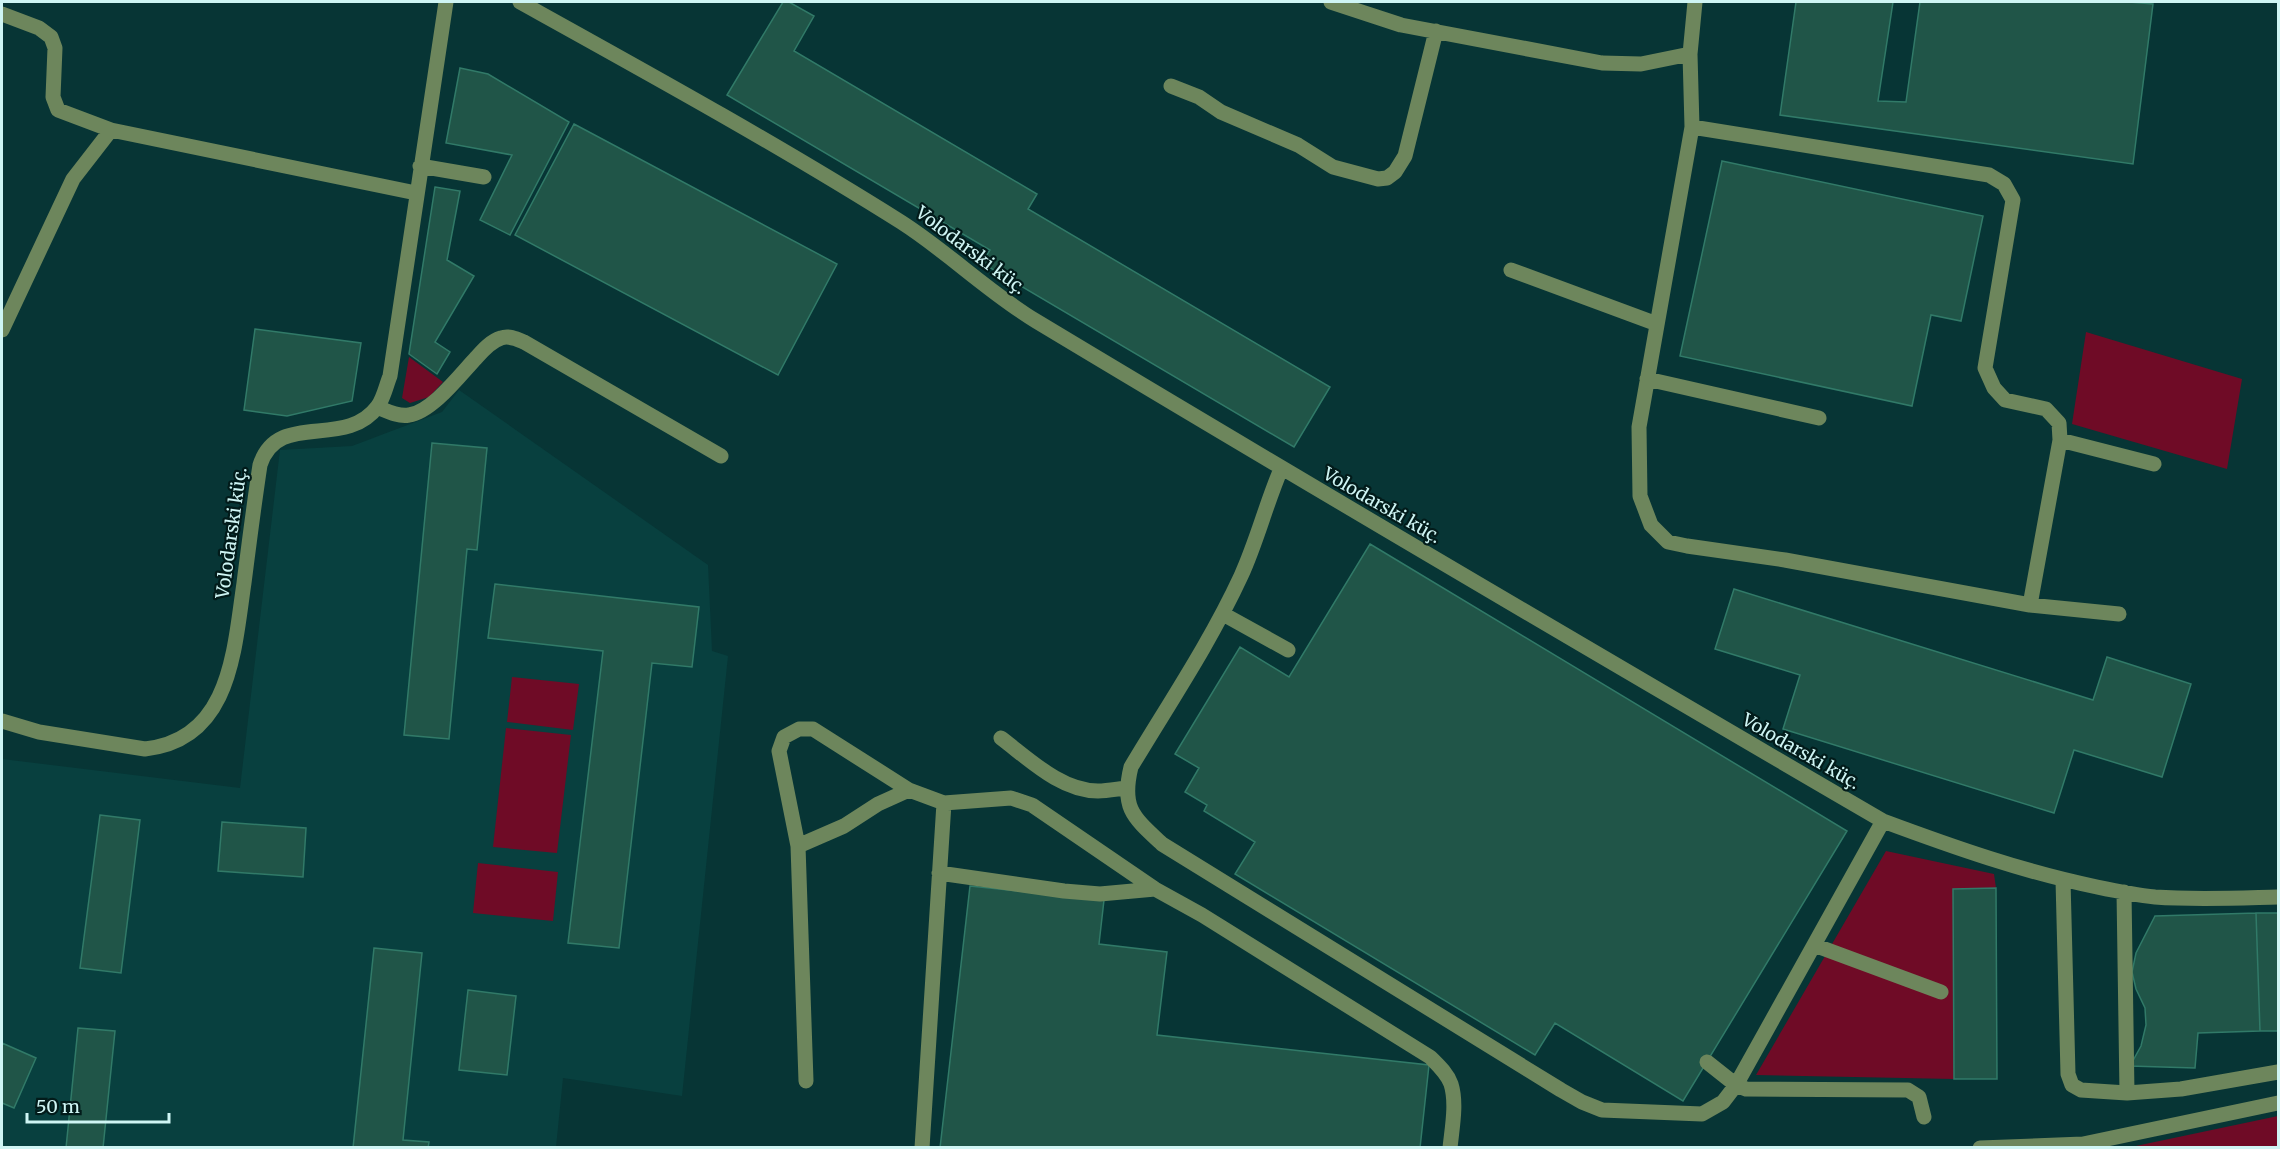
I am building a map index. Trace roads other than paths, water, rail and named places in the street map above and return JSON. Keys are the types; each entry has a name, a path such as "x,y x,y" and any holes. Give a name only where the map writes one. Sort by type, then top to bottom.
{"street":[{"path":"446,2 390,376 377,407 408,416 423,411 488,345 501,338 512,337 722,456"},
{"name":"Volodarski küç.","path":"520,2 713,110 900,222 940,248 1007,303 1281,469 1883,821 1934,840 2063,880 2124,892 2154,897 2278,897"},
{"path":"1331,2 1401,25 1602,63 1641,64 1690,54"},
{"path":"1695,2 1690,54 1692,127 1639,427 1640,496 1651,525 1668,542 1785,560 2030,605 2119,614"},
{"path":"2,14 39,28 51,37 55,48 52,97 58,110 111,130 416,193"},
{"path":"1171,86 1199,97 1221,112 1298,145 1333,167 1378,179 1387,178 1395,172 1406,156 1436,32"},
{"path":"1692,127 1989,175 2004,183 2013,200 1985,368 1994,388 2005,400 2046,410 2059,423 2060,441 2030,605"},
{"path":"2,330 73,179 111,130"},
{"path":"420,166 484,177"},
{"path":"1511,270 1657,324"},
{"path":"1647,379 1820,418"},
{"name":"Volodarski küç.","path":"2,721 39,732 146,749 162,747 181,740 193,731 222,694 233,658 260,465 264,452 271,443 281,437 347,427 363,419 377,407"},
{"path":"2060,441 2154,464"},
{"path":"1281,469 1270,494 1261,530 1223,614 1131,767 1126,788 1130,810 1142,826 1162,844 1582,1102 1602,1110 1702,1114 1723,1102 1736,1085 1883,821"},
{"path":"1223,614 1288,650"},
{"path":"806,1081 798,846 779,751 784,737 799,729 813,729 909,790 944,803 1011,798 1032,805 1155,889 1202,915 1430,1057 1445,1073 1451,1085 1453,1112 1450,1148"},
{"path":"1001,738 1051,775 1077,788 1096,791 1126,788"},
{"path":"798,846 836,830 878,804 909,790"},
{"path":"922,1148 944,803"},
{"path":"939,873 1100,894 1155,889"},
{"path":"2063,880 2068,1074 2072,1084 2081,1090 2127,1093 2181,1089 2278,1072"},
{"path":"2124,892 2127,1093"},
{"path":"1814,945 1941,992"},
{"path":"1707,1062 1736,1085 1755,1090 1908,1090 1919,1097 1924,1117"},
{"path":"1980,1148 2083,1144 2278,1103"}]}
